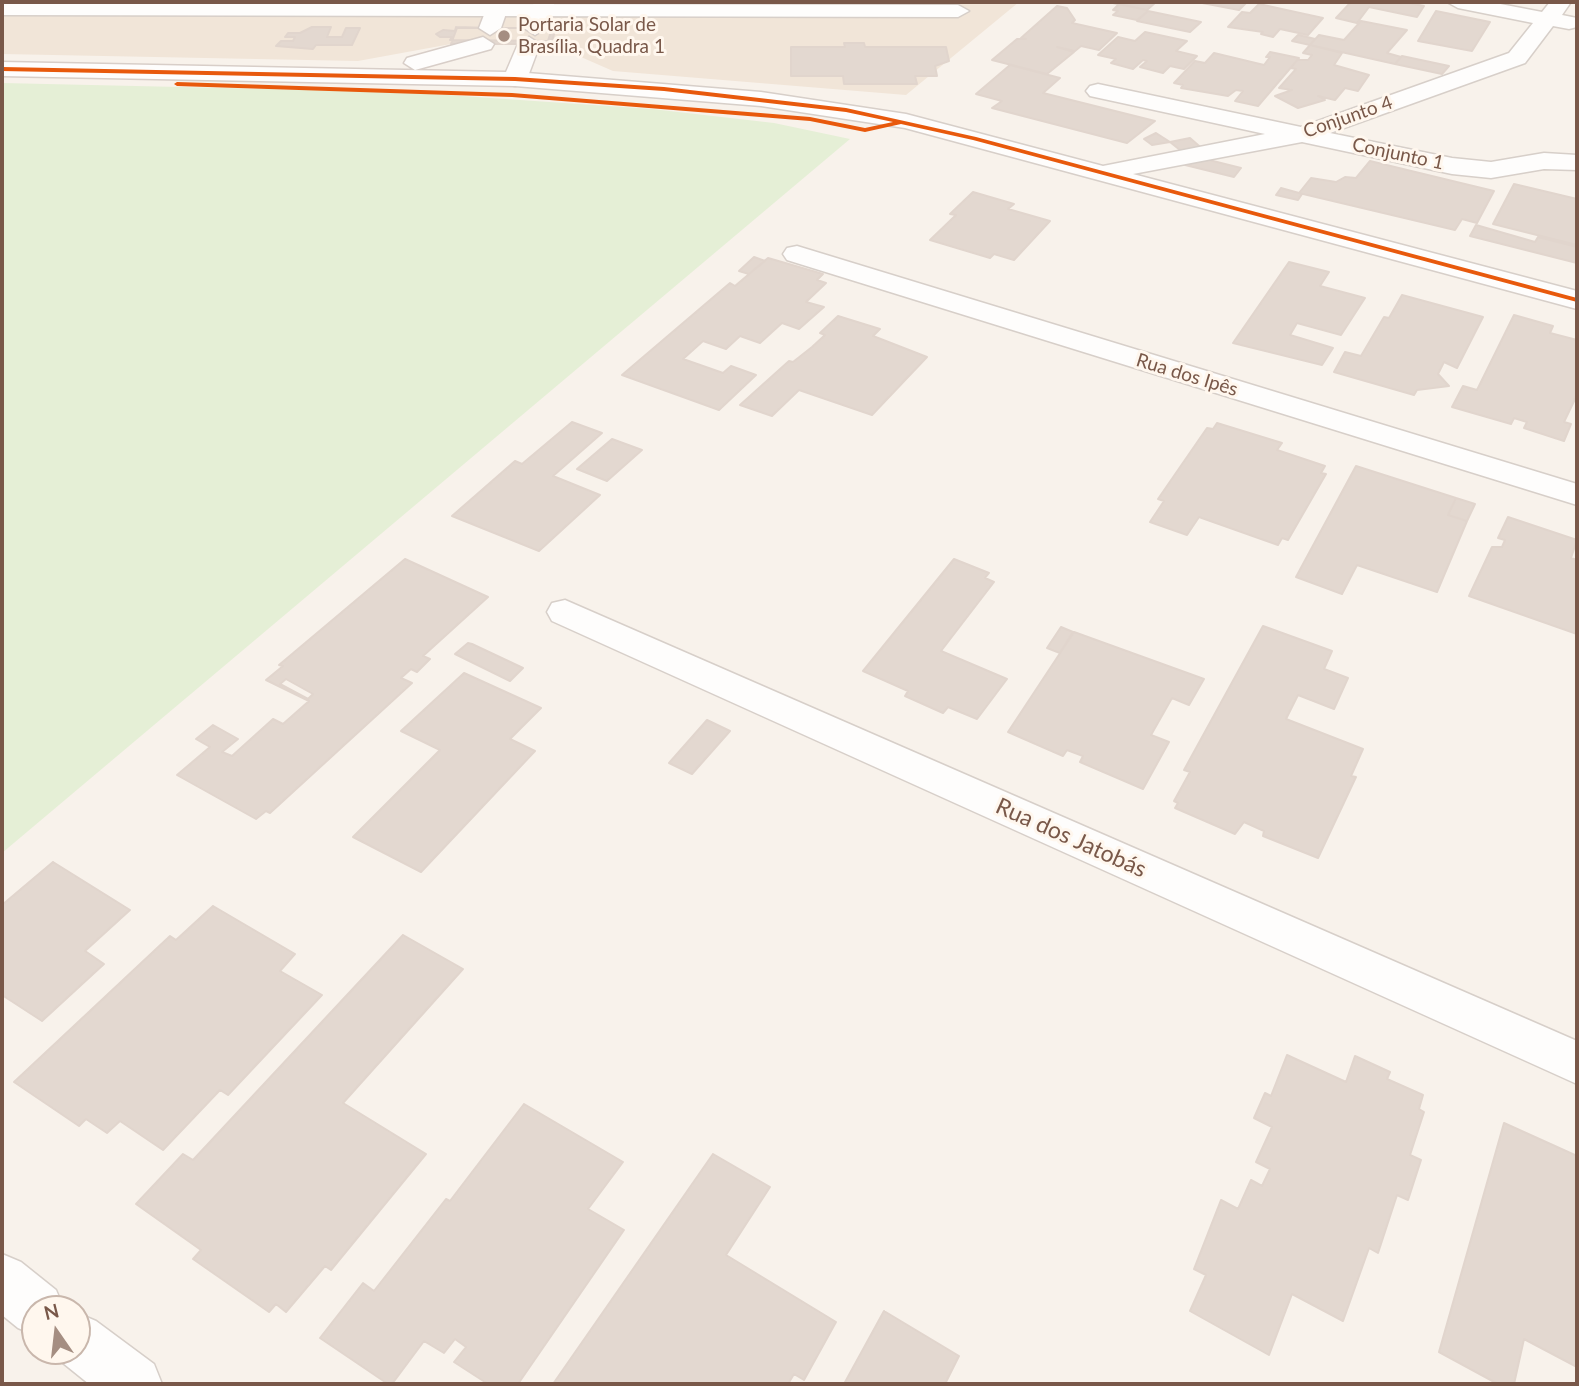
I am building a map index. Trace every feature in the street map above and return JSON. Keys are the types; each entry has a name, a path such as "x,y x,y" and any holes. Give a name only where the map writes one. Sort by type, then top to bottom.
{"street":[{"path":"1458,2 1555,10 1577,25"},
{"path":"2,9 535,27 958,11"},
{"name":"Conjunto 4","path":"1104,172 1303,134 1517,58 1555,10"},
{"path":"370,74 489,26 535,27"},
{"path":"515,79 535,27"},
{"path":"2,69 370,74 515,79 664,89 846,110 906,121 1104,172 1577,300"},
{"name":"Conjunto 1","path":"1098,91 1452,166 1491,170 1544,161 1577,163"},
{"name":"Rua dos Ipês","path":"797,254 1577,495"},
{"name":"Rua dos Jatobás","path":"565,612 1577,1063"},
{"path":"2,1281 21,1296"},
{"path":"91,1351 134,1384"}],"shaded area":[{"path":"2,2 1019,2 906,95 613,71 551,44 451,44 358,61 2,54"}],"green space":[{"path":"2,83 403,92 652,109 774,123 850,139 2,853"}],"building":[{"path":"1108,2 1156,2 1147,10"},
{"path":"1197,2 1247,2 1239,10"},
{"path":"1351,2 1404,2 1424,6 1417,17 1369,7 1357,23 1336,18"},
{"path":"1119,4 1148,11 1137,20 1113,15 1118,11 1113,10"},
{"path":"1259,4 1323,18 1308,35 1280,29 1273,37 1261,34 1263,32 1228,27 1242,12 1250,13"},
{"path":"1057,6 1067,8 1075,20 1072,23 1117,33 1099,50 1081,46 1075,51 1057,47 1074,52 1047,74 992,60 1017,39 1026,39 1021,38"},
{"path":"1148,11 1201,22 1190,32 1137,21"},
{"path":"1436,11 1490,22 1472,51 1418,41"},
{"path":"1361,21 1407,30 1387,53 1401,57 1395,64 1310,45 1319,35 1344,40"},
{"path":"312,27 331,27 327,37 342,37 346,28 360,28 352,45 316,45 313,49 276,46 281,41 293,41 295,37 285,37 288,33 300,33"},
{"name":"Portaria Solar de Brasília, Quadra 1","path":"456,27 552,28 548,41 450,40 452,37 440,37 436,34 443,30 455,31"},
{"name":"Portaria Solar de Brasília, Quadra 1","path":"457,28 556,28 551,44 451,44"},
{"path":"1145,32 1187,41 1176,51 1197,56 1184,69 1170,66 1163,73 1140,67 1147,61 1143,60 1133,69 1111,63 1116,59 1098,55 1118,37 1135,41"},
{"path":"1298,35 1315,39 1310,45 1292,41"},
{"path":"844,43 864,43 865,47 946,47 949,61 935,66 937,76 915,76 917,84 844,84 843,76 791,76 791,47 845,47"},
{"path":"1310,45 1342,53 1334,65 1369,75 1358,91 1345,88 1335,100 1318,96 1325,100 1298,108 1275,96 1292,90 1279,88 1296,69 1291,68 1297,60 1308,60 1312,55 1303,53"},
{"path":"1270,52 1299,58 1258,106 1235,101 1243,91 1236,90 1228,96 1181,88 1183,85 1174,83 1195,61 1205,63 1214,53 1264,65"},
{"path":"1402,56 1449,66 1442,74 1395,64"},
{"path":"1010,65 1060,78 1043,93 1155,121 1127,143 992,108 1002,101 976,94"},
{"path":"1156,133 1170,142 1152,145 1144,139"},
{"path":"1190,138 1206,152 1205,159 1241,168 1234,177 1177,163 1185,154 1170,142"},
{"path":"1370,161 1494,191 1477,223 1462,219 1455,230 1299,193 1311,178 1336,182 1345,177 1356,178"},
{"path":"1514,184 1577,199 1577,245 1493,224"},
{"path":"1281,188 1302,194 1298,200 1276,195"},
{"path":"973,192 1014,204 1008,209 1050,221 1014,260 994,254 990,258 930,240 956,215 950,214"},
{"path":"1476,225 1535,242 1538,237 1577,247 1577,263 1470,236"},
{"path":"754,257 765,261 749,274 739,271"},
{"path":"768,258 823,274 817,280 826,283 806,302 824,307 799,329 782,323 760,343 740,336 726,349 703,341 683,359 723,373 731,366 756,375 719,410 622,375 730,283 735,286"},
{"path":"1289,262 1329,272 1320,286 1365,298 1341,335 1297,323 1290,335 1333,348 1322,365 1233,343"},
{"path":"1402,295 1483,317 1457,368 1444,362 1438,374 1449,386 1417,390 1414,395 1334,372 1345,352 1361,356 1384,317 1389,318"},
{"path":"1514,315 1553,326 1550,333 1577,340 1577,395 1564,422 1571,424 1564,441 1524,428 1527,422 1514,418 1511,424 1452,407 1463,386 1477,390"},
{"path":"838,316 880,329 873,336 927,357 872,415 799,390 772,416 740,405 789,361 793,362 812,347 825,335 820,333"},
{"path":"572,422 602,433 553,476 600,495 539,551 452,516 515,461 522,464"},
{"path":"1217,423 1282,443 1277,450 1325,466 1321,473 1326,474 1288,540 1282,538 1278,545 1199,517 1187,535 1150,522 1164,501 1158,499 1207,428 1213,429"},
{"path":"612,439 642,450 607,481 577,469"},
{"path":"1356,466 1456,498 1448,515 1467,521 1437,592 1357,565 1342,594 1296,577"},
{"path":"1456,498 1475,504 1467,521 1448,515"},
{"path":"1508,517 1577,540 1571,558 1577,560 1577,634 1469,596 1492,547 1502,547 1505,540 1498,538"},
{"path":"405,559 488,597 423,656 430,659 417,672 411,669 401,678 412,683 270,813 266,811 256,819 177,775 210,747 196,739 213,725 238,739 222,752 232,756 273,719 283,724 309,701 266,680 283,666 279,665","holes":["286,679 313,694 308,699 280,684"]},
{"path":"954,559 989,573 985,578 994,582 941,651 1007,679 977,719 948,707 943,713 905,696 908,691 863,671"},
{"path":"1263,626 1332,651 1324,669 1348,678 1334,709 1298,695 1286,719 1363,749 1351,776 1356,777 1318,858 1263,836 1264,831 1244,822 1235,834 1175,808 1178,803 1174,801 1190,772 1184,770"},
{"path":"1061,627 1073,632 1060,653 1047,648"},
{"path":"1074,632 1204,679 1189,705 1172,698 1151,735 1169,742 1143,789 1080,762 1083,756 1067,750 1063,756 1008,732"},
{"path":"468,643 523,668 510,681 455,654"},
{"path":"464,673 541,708 510,739 535,751 421,872 353,837 440,750 401,731"},
{"path":"707,720 730,731 692,774 669,763"},
{"path":"53,862 130,910 85,951 104,964 42,1021 2,995 2,905"},
{"path":"213,906 295,954 280,971 322,995 228,1095 220,1090 163,1150 120,1121 107,1133 86,1119 79,1126 14,1082 170,936 176,940"},
{"path":"403,935 463,969 343,1103 426,1154 331,1270 325,1266 286,1312 276,1304 269,1312 193,1259 201,1250 136,1204 183,1154 193,1160"},
{"path":"1287,1055 1346,1082 1355,1056 1390,1072 1387,1079 1423,1095 1419,1109 1424,1112 1410,1155 1421,1160 1408,1200 1397,1195 1378,1253 1369,1248 1343,1321 1292,1294 1269,1355 1190,1311 1206,1275 1194,1269 1221,1200 1238,1209 1251,1180 1262,1186 1270,1169 1256,1162 1272,1127 1254,1118 1265,1093 1271,1096"},
{"path":"524,1104 623,1162 588,1209 624,1230 518,1384 488,1384 454,1362 466,1347 455,1339 444,1353 424,1341 392,1384 388,1384 320,1338 363,1283 374,1291 446,1199 450,1201"},
{"path":"1504,1123 1577,1156 1577,1367 1524,1339 1514,1384 1498,1384 1439,1352"},
{"path":"713,1154 770,1187 726,1255 836,1322 804,1380 794,1374 788,1384 553,1384"},
{"path":"884,1311 959,1356 945,1384 844,1384"}],"cycle path":[{"path":"2,69 515,79 664,89 846,110 974,138 1577,300"},
{"path":"177,84 512,95 810,119 865,130 898,123"}],"place":[{"name":"Portaria Solar de Brasília, Quadra 1","path":"504,36"}]}
